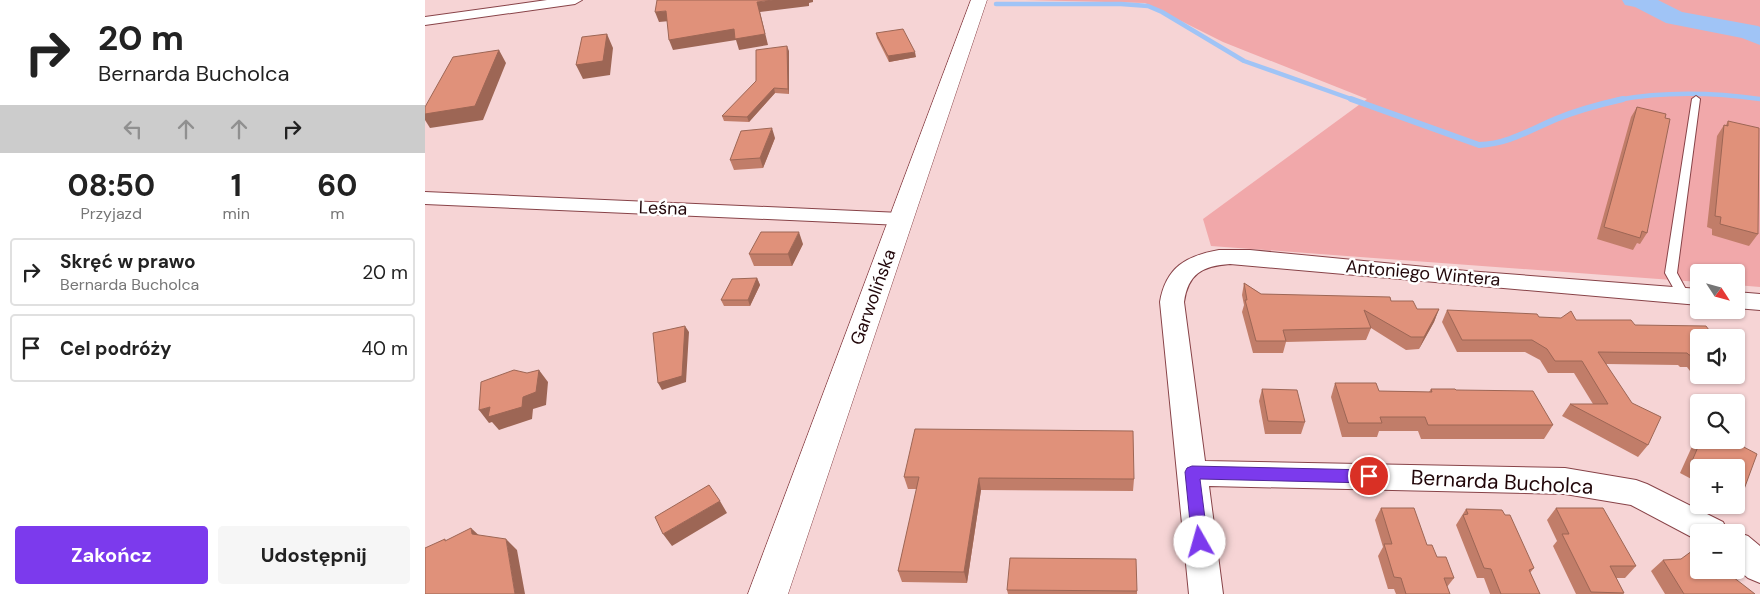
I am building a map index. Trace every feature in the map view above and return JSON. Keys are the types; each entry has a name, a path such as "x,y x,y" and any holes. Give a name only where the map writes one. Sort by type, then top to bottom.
{"main road":[{"name":"Garwolińska","path":"768,594 979,0"}],"street":[{"path":"425,21 575,0"},
{"name":"Leśna","path":"425,198 901,219"},
{"name":"Antoniego Wintera","path":"1192,472 1172,302 1177,283 1191,266 1223,256 1250,257 1467,278 1690,296"},
{"path":"1745,301 1760,302"},
{"path":"1192,472 1206,594"},
{"name":"Bernarda Bucholca","path":"1192,472 1565,481 1636,492 1697,524"},
{"path":"1745,554 1760,567"}],"lane":[{"path":"1690,295 1671,274 1696,99"}],"shaded area":[{"path":"1025,0 1760,0 1760,287 1745,286 1745,264 1690,264 1690,281 1211,246 1203,219 1367,99 1223,42 1145,3"}],"building":[{"path":"657,0 773,0 757,2 765,34 735,39 734,29 669,40 666,11 655,12"},
{"path":"903,29 915,52 888,56 876,33"},
{"path":"607,34 603,61 576,65 582,37"},
{"path":"787,46 788,89 774,88 747,117 722,116 756,81 756,50"},
{"path":"499,50 475,106 425,114 425,107 453,57"},
{"path":"1637,107 1666,114 1665,118 1670,119 1647,233 1642,231 1640,238 1604,227"},
{"path":"1728,121 1759,128 1758,234 1720,224 1721,217 1715,216 1724,125 1728,126"},
{"path":"772,128 760,158 730,160 741,131"},
{"path":"761,232 799,232 788,254 749,254"},
{"path":"757,278 748,300 721,300 732,279"},
{"path":"1244,283 1261,294 1390,297 1391,301 1413,301 1417,309 1439,309 1424,337 1411,337 1364,310 1371,328 1283,330 1286,341 1256,341 1245,300 1247,300"},
{"path":"1447,310 1537,314 1539,317 1561,318 1571,311 1576,320 1631,320 1635,325 1706,326 1708,329 1690,329 1690,355 1687,353 1598,352 1632,403 1661,417 1648,445 1570,404 1608,404 1582,361 1555,361 1547,349 1532,340 1462,340"},
{"path":"685,326 682,376 658,383 653,333"},
{"path":"514,370 527,373 539,370 536,392 523,397 522,407 488,417 490,407 479,410 481,382"},
{"path":"1335,383 1376,383 1379,391 1432,392 1431,389 1455,389 1533,391 1553,425 1428,425 1425,417 1380,417 1382,423 1348,423"},
{"path":"1262,389 1297,390 1305,422 1268,421"},
{"path":"915,429 1133,431 1134,479 979,478 964,572 898,571 919,477 904,477"},
{"path":"1745,448 1757,454 1745,487 1745,459 1693,459 1697,449"},
{"path":"709,485 720,501 663,534 655,517"},
{"path":"1381,508 1414,508 1427,545 1432,545 1437,557 1446,557 1454,578 1444,578 1450,594 1406,594 1401,578 1394,577 1384,544 1392,544"},
{"path":"1556,508 1603,508 1636,566 1610,566 1624,593 1591,592 1562,534 1569,534"},
{"path":"1466,509 1502,510 1505,515 1510,515 1534,568 1529,570 1540,594 1501,594 1491,569 1484,568 1463,515 1468,514"},
{"path":"471,528 472,534 506,539 515,594 425,594 425,548 445,539 445,541"},
{"path":"1690,552 1690,579 1736,579 1755,594 1684,594 1663,560 1681,559"},
{"path":"1010,558 1136,559 1137,591 1007,590"}],"waterway":[{"path":"1634,0 1639,0 1675,18 1749,32 1760,37"},
{"path":"996,4 1121,4 1148,6 1162,12 1244,61 1354,100"},
{"path":"1623,99 1670,94 1724,95 1760,99"},
{"path":"1351,99 1479,145 1500,142 1573,113 1623,99"},
{"path":"1617,100 1623,99"}],"route":[{"path":"1200,542 1192,472 1369,476"}]}
